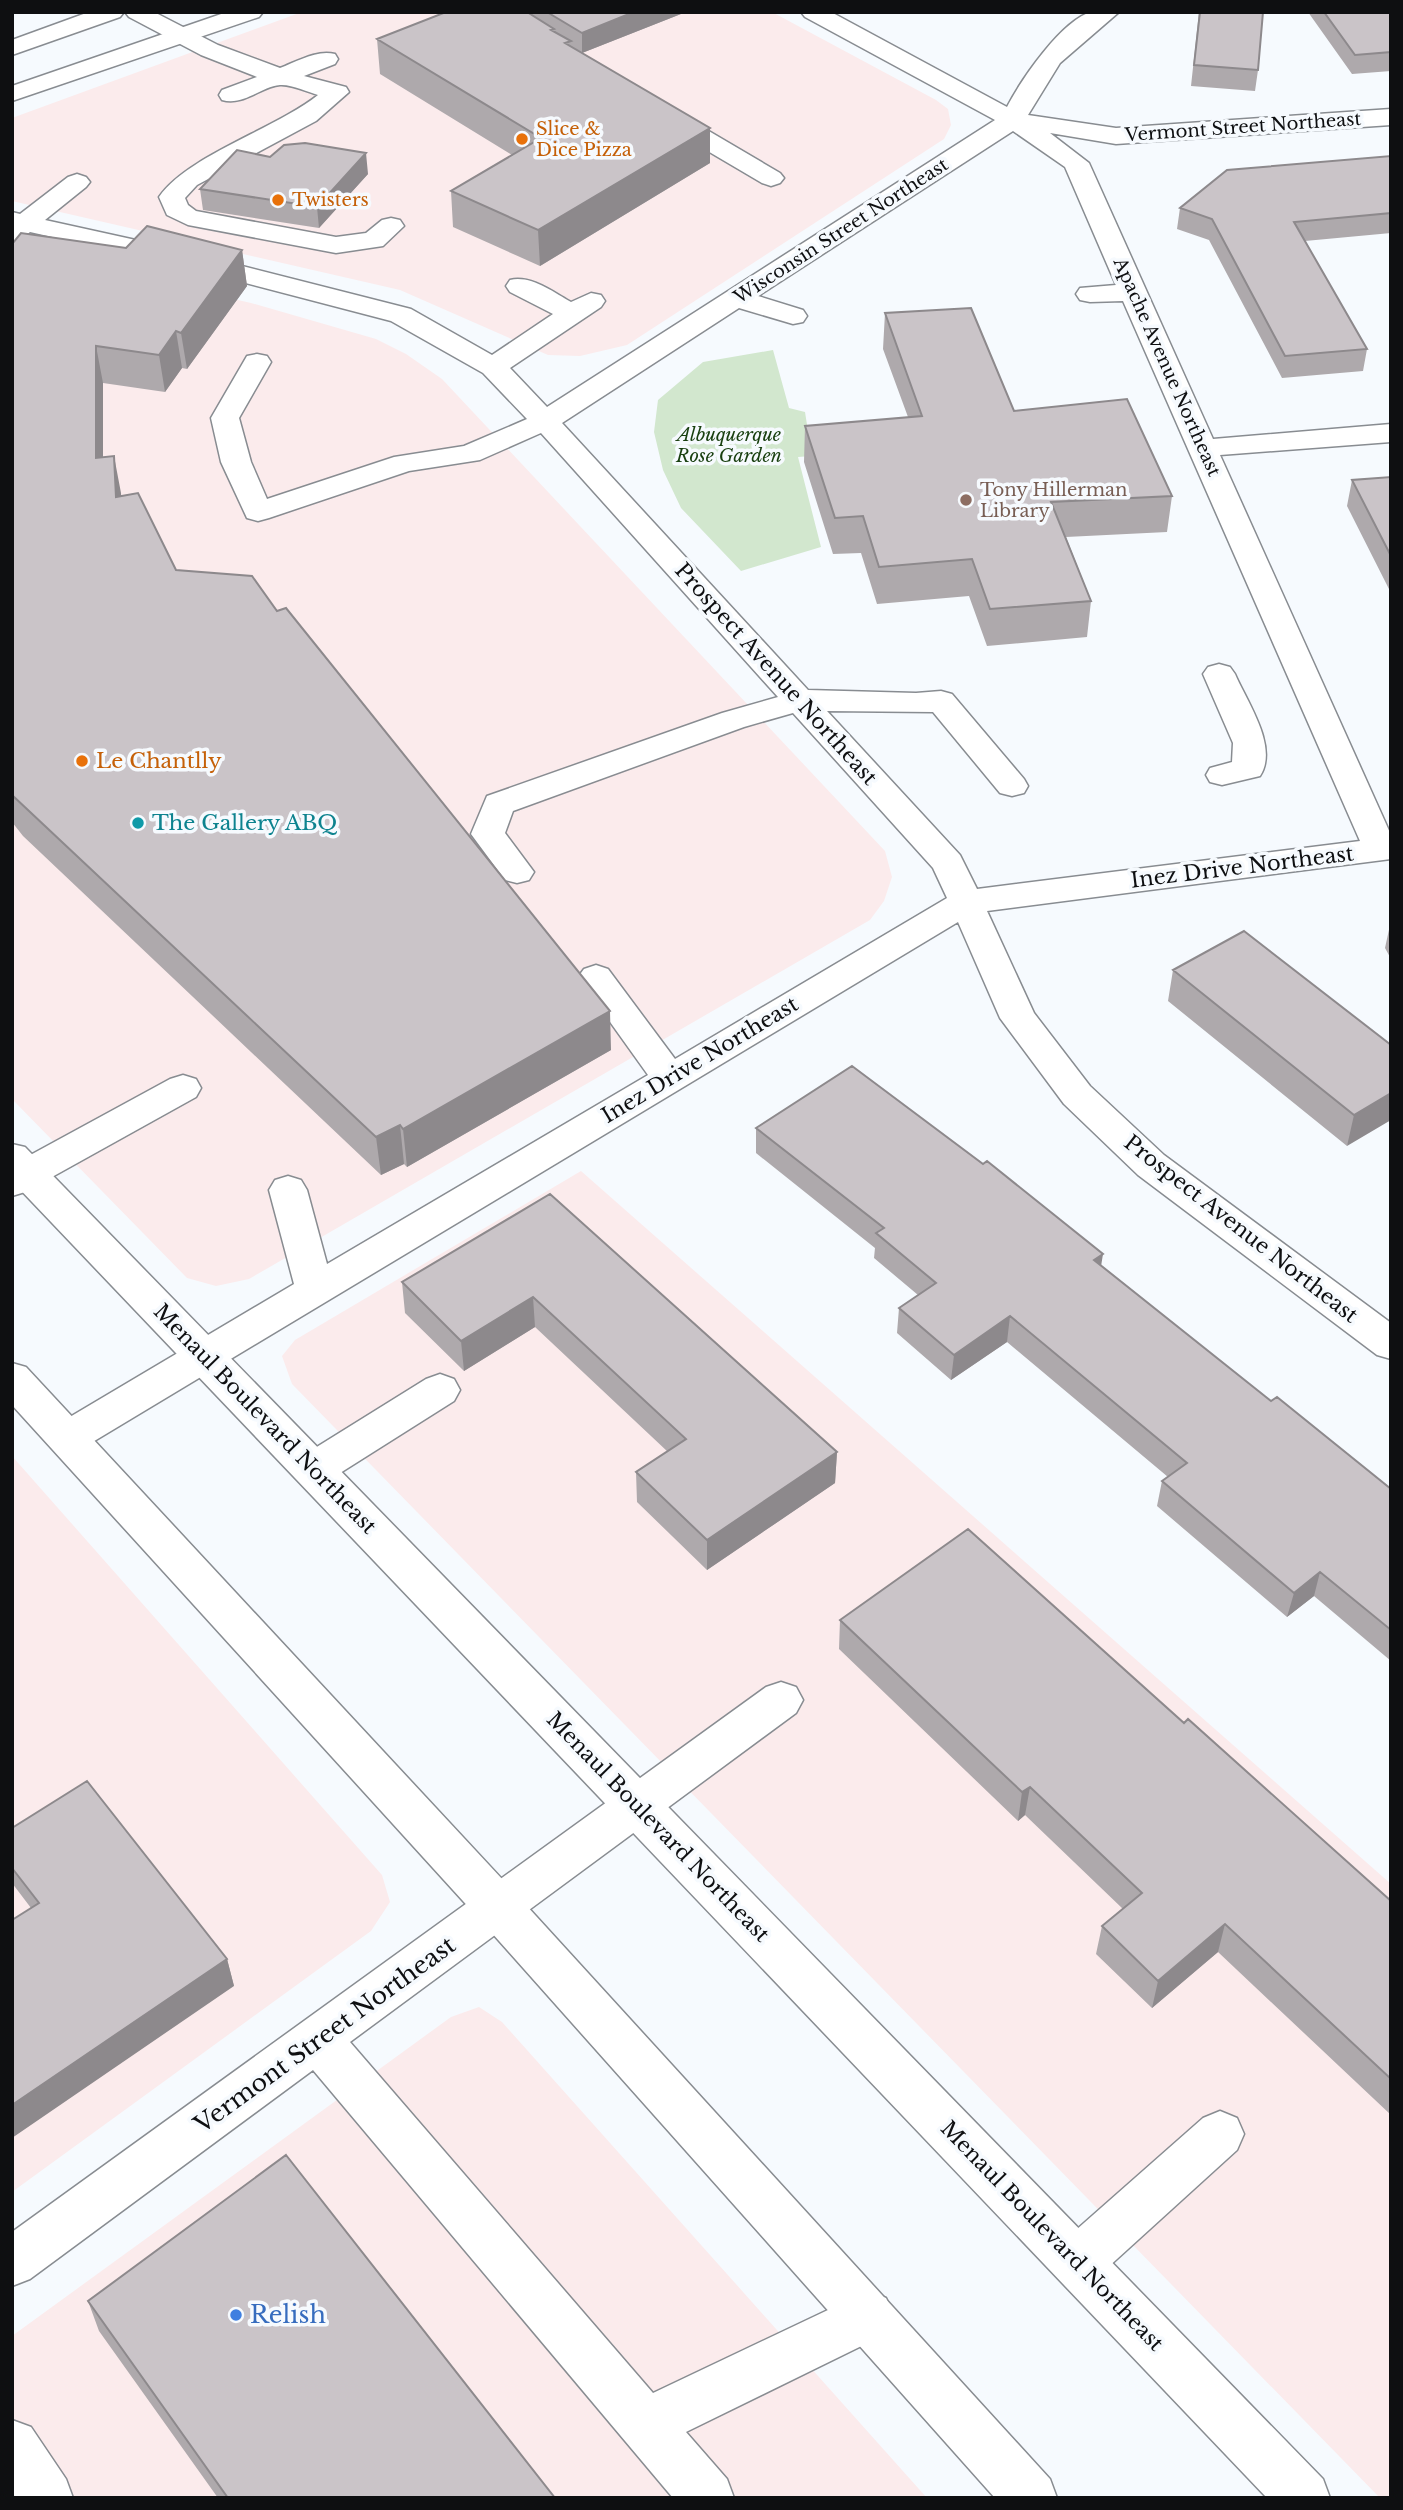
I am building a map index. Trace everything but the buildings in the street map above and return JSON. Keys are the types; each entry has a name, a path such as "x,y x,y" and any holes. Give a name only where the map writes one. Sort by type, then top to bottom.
{"street":[{"path":"15,44 112,12"},
{"path":"137,12 179,38 276,77 337,92 307,116 188,180 172,197 176,209 188,217 336,246 374,240 391,226"},
{"path":"12,94 251,12"},
{"name":"Apache Avenue Northeast","path":"813,12 1013,120 1076,163 1385,849"},
{"path":"1013,120 1036,75 1066,41 1107,12"},
{"path":"231,95 326,59"},
{"path":"640,101 771,178"},
{"name":"Vermont Street Northeast","path":"1013,120 1116,136 1391,117"},
{"name":"Wisconsin Street Northeast","path":"257,362 225,418 236,462 258,512 404,463 470,454 545,421 1013,120"},
{"path":"17,225 77,182"},
{"name":"Prospect Avenue Northeast","path":"17,225 172,256 401,315 493,367 802,700 948,863 1018,1018 1077,1095 1151,1165 1391,1344"},
{"path":"493,367 581,307 520,286"},
{"path":"1090,294 1134,292"},
{"path":"736,298 793,317"},
{"path":"1204,448 1391,433"},
{"path":"1219,674 1249,743 1248,769 1222,775"},
{"path":"517,872 488,834 499,804 733,720 802,700 916,703 941,701 1012,786"},
{"name":"Inez Drive Northeast","path":"67,1438 966,902 1385,849"},
{"path":"596,977 670,1078"},
{"path":"18,1171 183,1088"},
{"name":"Menaul Boulevard Northeast","path":"18,1171 205,1355 1304,2498"},
{"path":"288,1190 315,1290"},
{"path":"12,1378 499,1908 1031,2498"},
{"path":"314,1469 440,1390"},
{"name":"Vermont Street Northeast","path":"12,2262 781,1700"},
{"path":"318,2040 708,2498"},
{"path":"1077,2262 1220,2134"},
{"path":"645,2424 868,2316"},
{"path":"12,2446 47,2498"}],"shaded area":[{"path":"302,12 772,12 936,100 948,109 951,125 944,139 627,345 580,356 548,355 400,290 12,201 12,118"},
{"path":"12,248 251,303 376,339 406,354 442,379 885,851 892,877 884,901 870,920 249,1279 216,1286 187,1278 12,1099"},
{"path":"581,1171 1391,1884 1391,2498 1380,2498 292,1384 282,1356 295,1340"},
{"path":"12,1456 382,1875 390,1902 371,1931 12,2192"},
{"path":"479,2007 502,2022 927,2498 12,2498 12,2336 451,2017"}],"green space":[{"name":"Albuquerque Rose Garden","path":"773,350 789,408 805,412 812,456 798,457 821,547 741,571 681,508 663,470 654,432 658,400 703,362"}],"place":[{"name":"Slice & Dice Pizza","path":"522,139"},
{"name":"Twisters","path":"278,200"},
{"name":"Tony Hillerman Library","path":"966,500"},
{"name":"Le Chantlly","path":"82,761"},
{"name":"The Gallery ABQ","path":"138,823"},
{"name":"Relish","path":"236,2315"}]}
